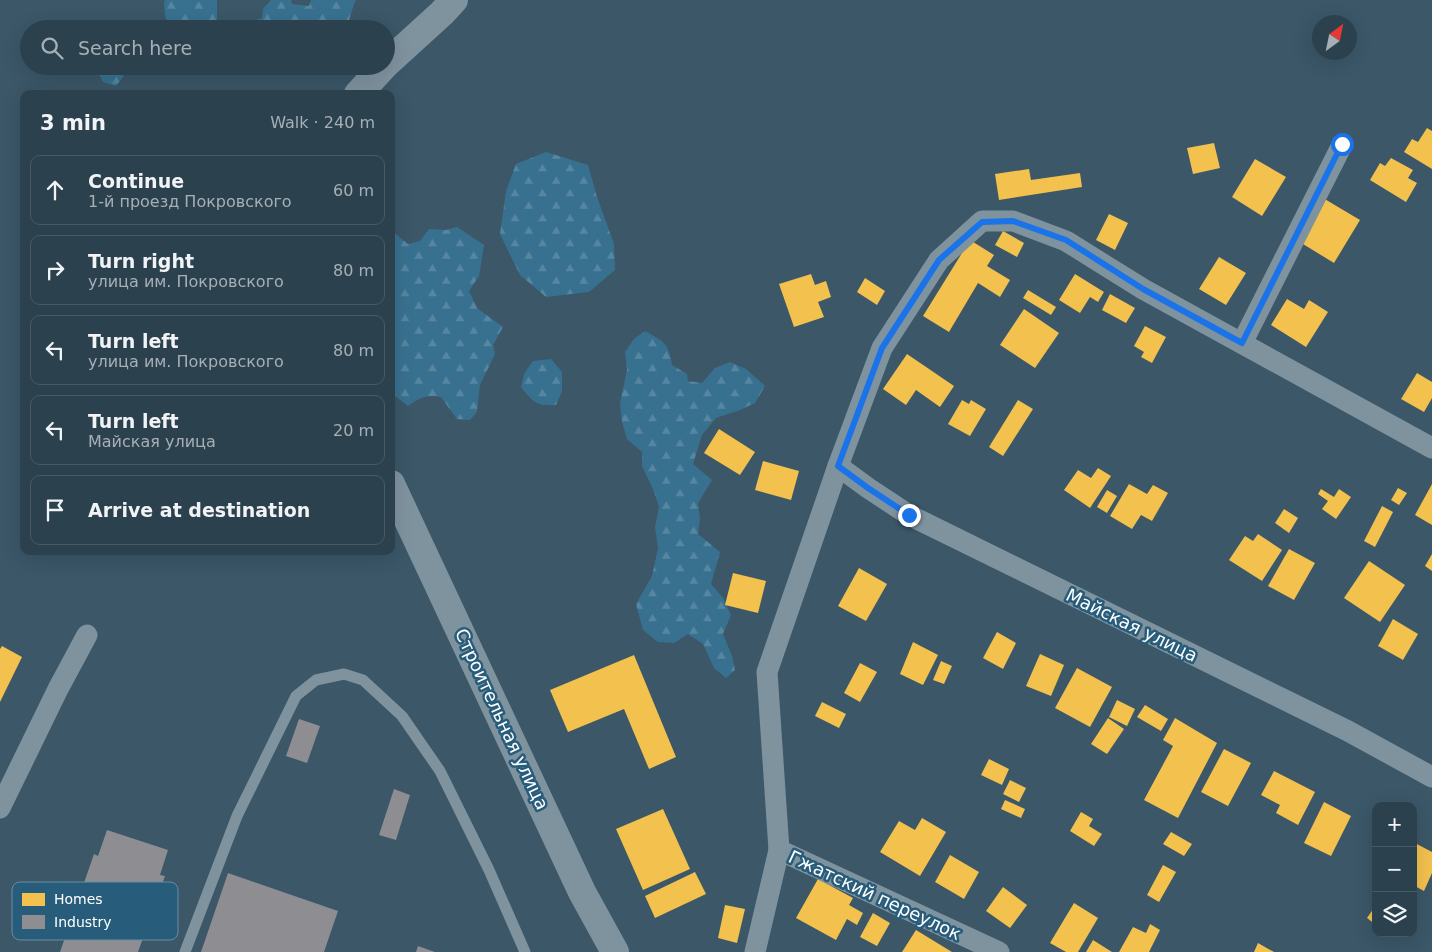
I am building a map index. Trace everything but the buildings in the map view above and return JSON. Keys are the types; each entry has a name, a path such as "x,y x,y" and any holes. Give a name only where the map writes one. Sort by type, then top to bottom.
{"street":[{"path":"395,56 442,14 454,0"},
{"path":"362,90 376,75"},
{"path":"1242,343 1342,144"},
{"path":"755,952 779,850 767,672 838,466 882,348 939,260 982,222 1013,221 1066,240 1143,289 1432,448"},
{"name":"Майская улица","path":"838,466 909,515 1348,732 1432,777"},
{"name":"Строительная улица","path":"395,493 578,883 615,952"},
{"path":"0,808 58,689 87,635"},
{"name":"Гжатский переулок","path":"779,850 999,952"}],"lane":[{"path":"185,952 237,816 296,696 316,680 344,674 363,680 402,716 440,771 490,870 526,952"}],"green space":[{"path":"217,0 217,20 167,20 164,1"},
{"path":"271,0 291,0 292,4 309,6 311,0 356,0 349,20 256,20 262,18 263,9"},
{"path":"100,75 123,75 116,86 103,82"},
{"path":"546,152 588,165 614,244 615,270 589,292 546,297 520,275 500,234 506,191 516,164"},
{"path":"457,227 484,245 479,276 469,291 477,308 503,327 493,345 495,354 480,385 477,412 470,420 457,419 441,397 423,397 408,406 395,396 395,233 408,244 420,241 429,229 446,230"},
{"path":"645,331 656,337 667,347 672,365 687,374 688,381 702,383 715,368 730,362 746,369 765,386 755,403 716,418 702,435 693,464 712,480 698,503 700,518 698,534 720,552 711,584 723,598 731,615 723,634 732,656 735,670 726,678 714,668 703,644 688,634 674,643 658,642 643,630 636,604 652,576 658,548 655,527 659,507 654,491 642,466 642,452 627,439 622,422 620,403 627,370 625,352 634,339"},
{"path":"551,359 562,372 562,391 556,405 539,404 532,400 521,387 524,374 533,361"}],"route":[{"path":"909,515 838,466 882,348 939,260 982,222 1013,221 1066,240 1143,289 1242,343 1342,144"}]}
